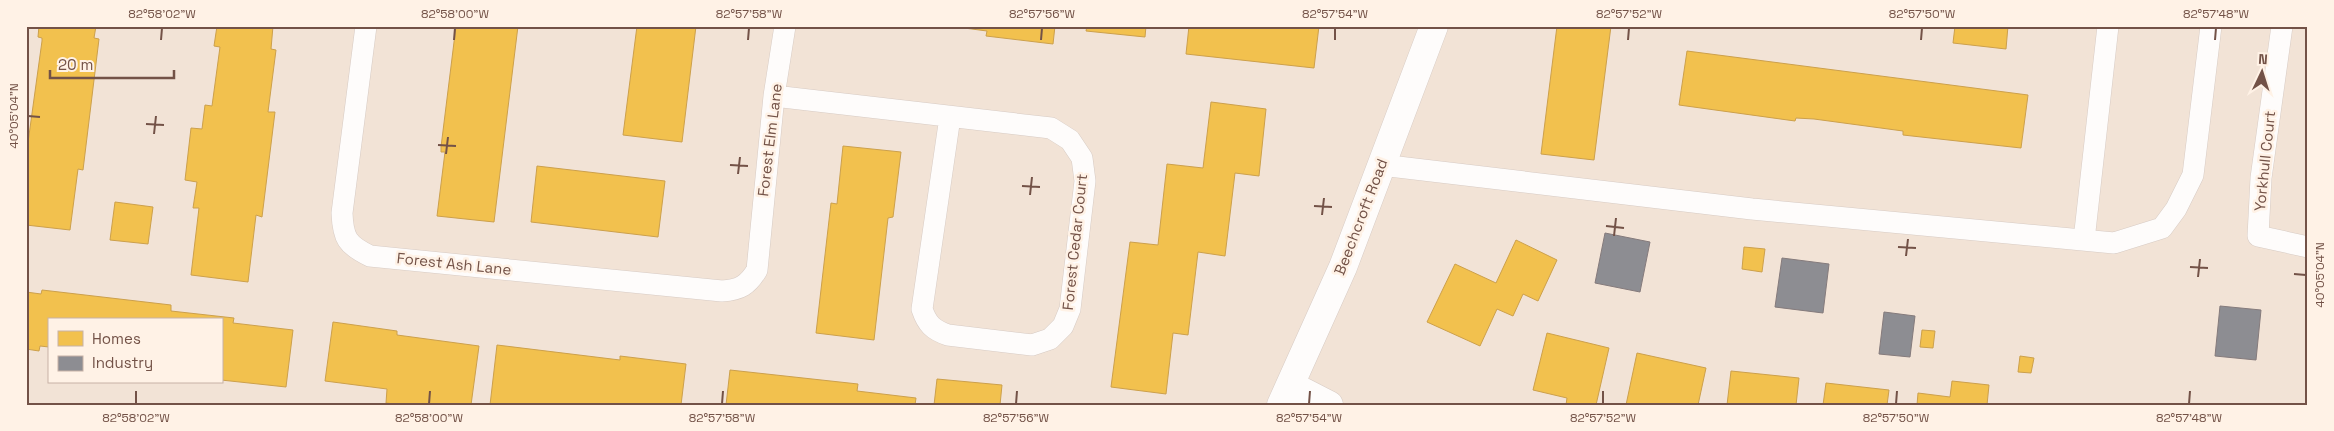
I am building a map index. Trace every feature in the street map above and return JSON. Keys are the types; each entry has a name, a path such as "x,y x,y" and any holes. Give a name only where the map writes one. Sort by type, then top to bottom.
{"street":[{"name":"Beechcroft Road","path":"1286,395 1342,267 1434,26"},
{"path":"1286,395 1328,405"}],"lane":[{"name":"Forest Ash Lane","path":"366,26 342,212 342,232 353,248 370,256 722,291 737,290 749,283 757,270 758,255"},
{"name":"Forest Elm Lane","path":"758,255 774,96 785,26"},
{"path":"2084,240 2108,26"},
{"path":"1381,165 1752,209 2114,243 2162,228 2176,209 2194,175 2211,26"},
{"name":"Yorkhull Court","path":"2282,26 2261,178 2258,236 2308,246"},
{"name":"Forest Cedar Court","path":"774,96 1051,128 1070,140 1082,158 1085,181 1070,309 1063,326 1050,339 1032,345 948,335 936,331 926,322 922,309 950,117"}],"shaded area":[{"path":"26,26 2308,26 2308,405 26,405"}],"building: Homes":[{"path":"39,26 96,26 94,38 99,39 83,170 78,169 70,230 26,225 26,157 42,41 42,38 38,37"},
{"path":"217,26 273,26 271,49 276,50 268,112 275,112 262,217 256,215 248,282 191,275 199,208 193,208 197,182 185,180 191,128 202,129 205,105 212,106 220,47 214,46"},
{"path":"456,26 518,26 494,222 437,216 445,152 441,152 441,147"},
{"path":"637,26 696,26 682,142 623,135"},
{"path":"949,26 1055,26 1053,44 986,36 987,31"},
{"path":"1087,26 1146,26 1145,37 1086,31"},
{"path":"1189,26 1319,26 1314,68 1186,54"},
{"path":"1557,26 1611,26 1594,160 1541,154"},
{"path":"1955,26 2008,26 2006,49 1953,43"},
{"path":"1687,51 2028,95 2021,148 1903,135 1903,131 1814,119 1796,118 1795,121 1679,105"},
{"path":"1211,102 1266,109 1259,176 1235,173 1225,256 1198,252 1188,335 1173,333 1166,394 1111,387 1130,242 1158,245 1167,164 1203,168"},
{"path":"843,146 901,152 893,217 888,218 874,340 816,333 831,203 837,204"},
{"path":"537,166 665,181 658,237 531,222"},
{"path":"115,202 153,207 148,244 110,240"},
{"path":"1516,240 1557,260 1538,301 1523,294 1513,316 1497,309 1480,346 1427,322 1455,264 1496,283"},
{"path":"1744,247 1765,249 1762,272 1742,269"},
{"path":"42,290 171,305 171,311 234,318 233,323 293,330 286,387 222,380 222,318 48,318 48,347 40,346 39,351 26,349 26,292 41,294"},
{"path":"333,322 397,331 397,335 479,346 471,405 402,405 386,403 387,389 325,381"},
{"path":"1922,330 1935,331 1933,348 1920,347"},
{"path":"1547,333 1609,348 1596,405 1566,405 1567,398 1533,390"},
{"path":"497,345 620,360 620,356 686,364 681,405 490,405"},
{"path":"1637,353 1706,368 1698,405 1626,405"},
{"path":"2020,356 2034,358 2031,373 2018,372"},
{"path":"730,370 858,384 857,391 916,398 915,405 726,405"},
{"path":"1731,371 1799,378 1796,405 1727,405"},
{"path":"937,379 1002,385 1000,405 934,405"},
{"path":"1952,381 1989,385 1987,405 1917,405 1918,393 1950,397"},
{"path":"1826,383 1889,390 1887,405 1823,405"}],"building: Industry":[{"path":"1605,233 1650,242 1640,292 1595,283"},
{"path":"1782,258 1829,264 1823,313 1775,307"},
{"path":"2220,306 2261,310 2256,360 2215,356"},
{"path":"1884,312 1915,316 1910,357 1879,354"}]}
